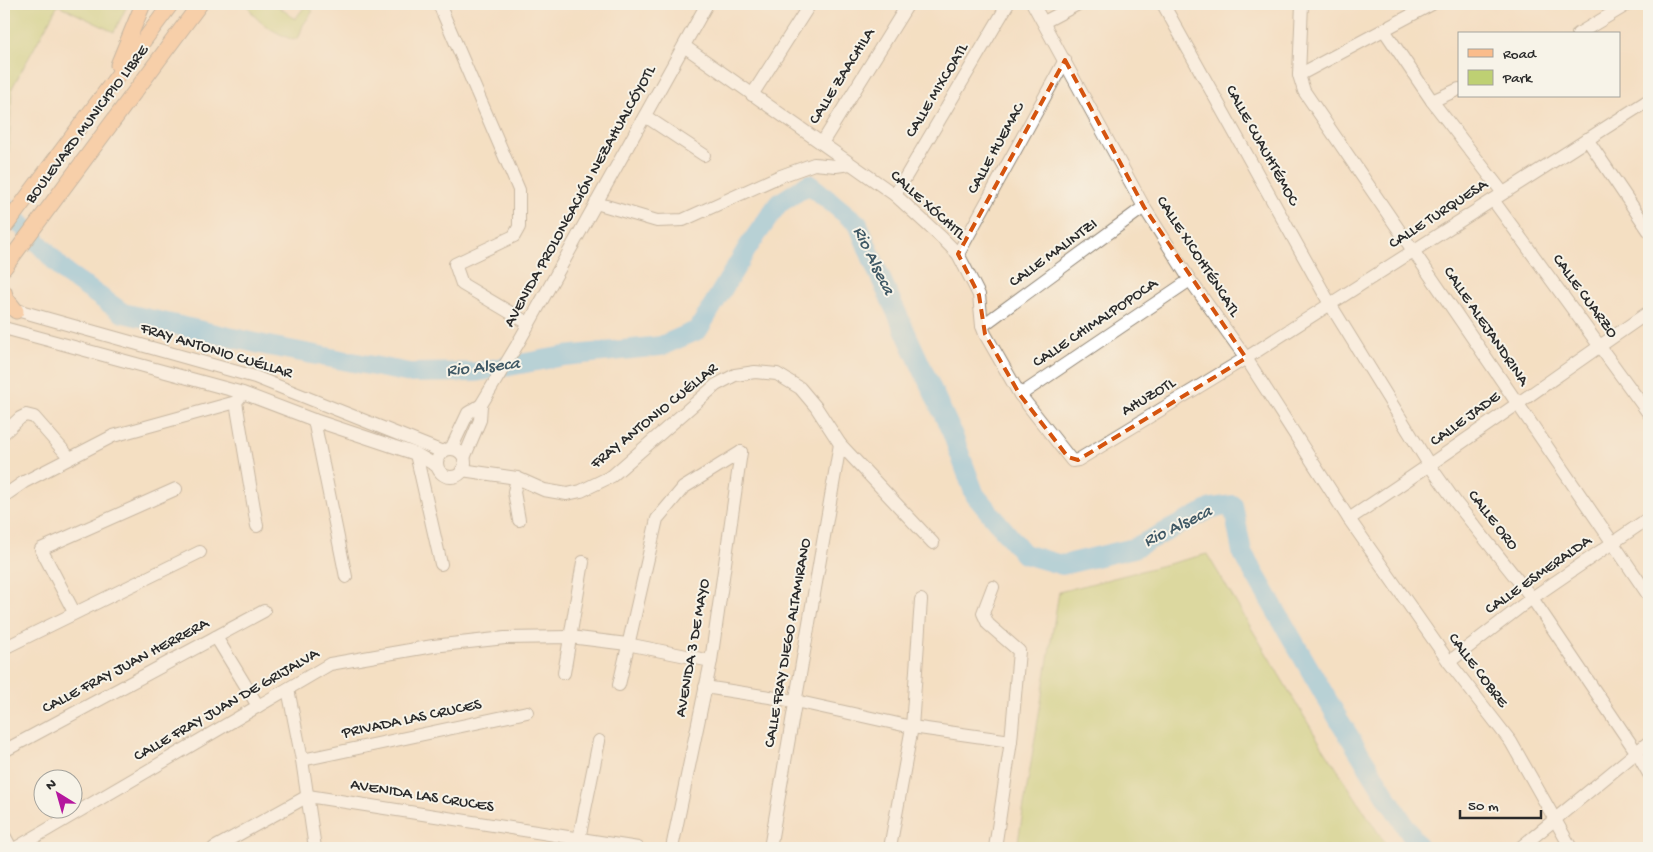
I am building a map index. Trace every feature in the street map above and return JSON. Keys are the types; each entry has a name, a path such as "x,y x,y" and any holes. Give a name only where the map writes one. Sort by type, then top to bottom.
{"main road":[{"path":"111,84 142,4"},
{"name":"BOULEVARD MUNICIPIO LIBRE","path":"4,228 171,4"},
{"name":"BOULEVARD MUNICIPIO LIBRE","path":"4,268 200,4"},
{"path":"4,292 10,309"}],"street":[{"path":"439,4 519,190 518,227 514,236 455,264 462,284 528,323"},
{"name":"AVENIDA PROLONGACIÓN NEZAHUALCÓYOTL","path":"463,464 480,420 482,405 707,4"},
{"path":"752,95 810,4"},
{"name":"CALLE ZAACHILA","path":"822,143 908,4"},
{"name":"CALLE MIXCOATL","path":"895,195 1008,4"},
{"name":"CALLE XICOHTÉNCATL","path":"1033,4 1144,207 1190,280 1246,358 1349,519"},
{"path":"1044,22 1078,4"},
{"name":"CALLE CUAUHTÉMOC","path":"1163,4 1330,304"},
{"path":"1299,75 1302,4"},
{"path":"1299,75 1432,4"},
{"path":"1581,32 1628,4"},
{"name":"CALLE CUARZO","path":"1384,30 1600,346 1649,414"},
{"name":"CALLE XÓCHITL","path":"684,46 895,195 958,254 979,295 982,326 1020,395 1068,457"},
{"name":"CALLE HUEMAC","path":"958,254 1065,60"},
{"name":"CALLE ALEJANDRINA","path":"1299,75 1304,91 1649,596"},
{"path":"1432,101 1458,89"},
{"name":"CALLE TURQUESA","path":"1246,358 1649,100"},
{"path":"645,116 704,155"},
{"path":"1588,139 1649,231"},
{"path":"596,203 656,221 683,220 778,177 814,164 836,166 850,164"},
{"name":"CALLE MALINTZI","path":"982,326 1144,207"},
{"name":"CALLE CHIMALPOPOCA","path":"1020,395 1190,280"},
{"name":"CALLE ORO","path":"1330,304 1430,466 1457,504 1532,598 1637,753 1649,774"},
{"name":"FRAY ANTONIO CUÉLLAR","path":"10,309 255,377 447,450"},
{"name":"CALLE JADE","path":"1349,519 1430,466 1649,312"},
{"name":"FRAY ANTONIO CUÉLLAR","path":"4,328 314,420 416,454 437,466"},
{"name":"AHUZOTL","path":"1068,457 1072,461 1078,460 1246,358"},
{"name":"FRAY ANTONIO CUÉLLAR","path":"463,464 517,478 544,490 567,494 581,491 612,476 716,385 735,375 755,372 777,374 800,388 816,407 840,444 932,543"},
{"path":"4,496 24,482 113,436 239,397 257,526"},
{"name":"AVENIDA PROLONGACIÓN NEZAHUALCÓYOTL","path":"447,450 468,413 482,405"},
{"path":"4,433 20,418 26,415 34,417 70,458"},
{"path":"314,420 346,577"},
{"name":"CALLE FRAY DIEGO ALTAMIRANO","path":"770,848 840,444"},
{"path":"447,450 459,451 463,464 459,474 450,477 442,474 437,466 438,458 447,450"},
{"name":"AVENIDA 3 DE MAYO","path":"627,644 657,520 684,488 741,452 711,661 672,848"},
{"path":"416,454 441,564"},
{"path":"517,478 514,492 519,520"},
{"path":"74,612 41,549 176,490"},
{"name":"CALLE ESMERALDA","path":"1448,662 1532,598 1649,518"},
{"name":"CALLE COBRE","path":"1349,519 1448,662 1511,742 1571,848"},
{"path":"4,648 74,612 200,552"},
{"path":"564,673 583,562"},
{"path":"993,587 983,613 988,624 1019,651 1010,740 995,848"},
{"path":"890,848 912,727 921,600"},
{"name":"CALLE FRAY JUAN HERRERA","path":"4,751 264,611"},
{"path":"216,637 258,706"},
{"name":"CALLE FRAY JUAN DE GRIJALVA","path":"16,848 330,664 433,646 505,638 570,637 627,644 711,661"},
{"path":"619,685 627,644"},
{"path":"705,687 796,701 912,727 1010,740"},
{"path":"288,689 302,760 315,848"},
{"name":"PRIVADA LAS CRUCES","path":"302,760 527,712"},
{"path":"579,839 598,741"},
{"path":"1520,848 1649,742"},
{"path":"214,848 308,796"},
{"name":"AVENIDA LAS CRUCES","path":"308,796 638,848"},
{"path":"4,835 10,848"}],"highlighted area":[{"path":"1065,60 1144,207 1246,358 1078,460 1068,457 1020,395 985,334 979,295 958,254"}],"green space":[{"path":"4,4 128,4 114,32 58,5 12,88 7,182 4,177"},
{"path":"248,4 275,4 295,19 306,5 313,11 303,25 299,37 293,40 260,21"},
{"path":"1207,554 1317,738 1388,848 1017,848 1059,592"}],"waterway":[{"name":"Rio Alseca","path":"4,206 66,273 123,313 269,346 410,373 476,372 564,356 661,346 698,330 748,247 778,204 809,184 858,224 876,268 952,433 975,495 1024,554 1062,565 1134,548 1212,508 1233,505 1242,552 1339,720 1419,848"}]}
